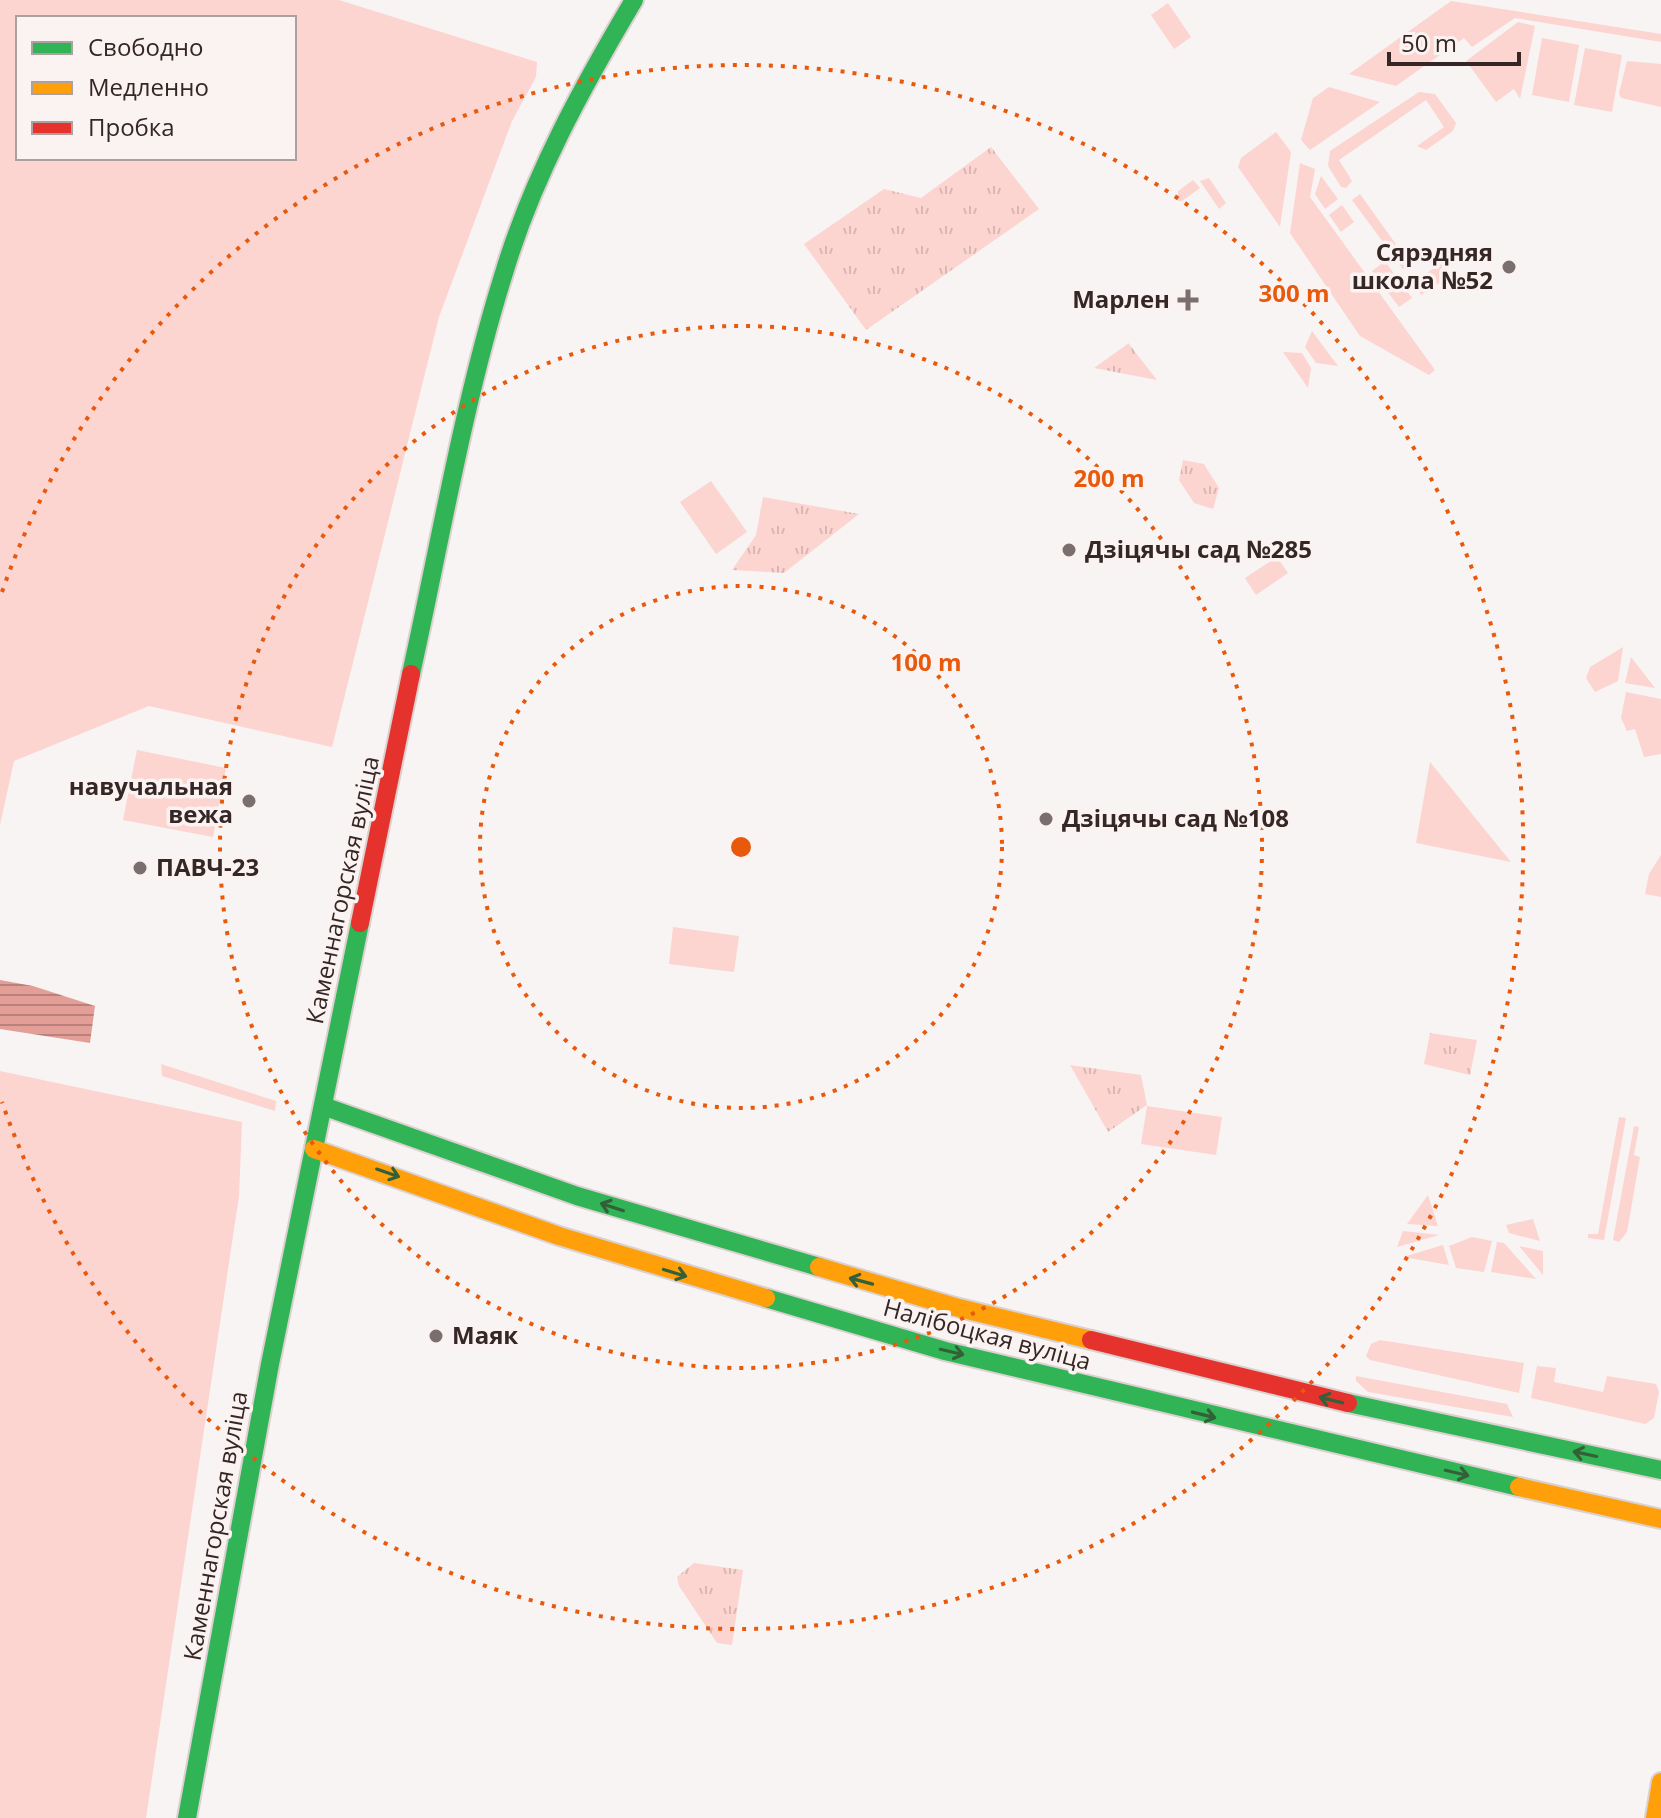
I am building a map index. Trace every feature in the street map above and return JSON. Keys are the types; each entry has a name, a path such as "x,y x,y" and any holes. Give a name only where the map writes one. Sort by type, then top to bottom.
{"main road":[{"name":"Каменнагорская вуліца","path":"187,1818 270,1364 472,392 504,271 542,172 591,72 634,0"},
{"name":"Налібоцкая вуліца","path":"323,1106 577,1196 955,1307 1342,1402 1661,1470"},
{"name":"Налібоцкая вуліца","path":"314,1149 574,1241 945,1351 1227,1421 1661,1519"},
{"path":"1655,1818 1661,1782"}],"green space":[{"path":"0,0 339,0 537,62 536,77 512,121 439,317 332,747 149,706 14,761 0,825"},
{"path":"1451,1 1661,34 1661,42 1515,18 1472,47 1464,38 1396,86 1349,74"},
{"path":"1168,3 1191,37 1174,49 1151,15"},
{"path":"1518,22 1535,26 1520,99 1514,89 1496,102 1466,61"},
{"path":"1542,38 1579,45 1569,102 1532,95"},
{"path":"1585,48 1622,55 1612,112 1574,105"},
{"path":"1627,61 1661,64 1661,107 1621,98 1619,93"},
{"path":"1329,87 1380,102 1310,150 1301,140 1313,98"},
{"path":"1419,92 1435,94 1456,123 1453,131 1426,150 1417,146 1444,127 1426,100 1339,160 1352,181 1346,188 1341,187 1328,166 1330,151"},
{"path":"1276,132 1291,152 1280,227 1238,167 1241,158"},
{"path":"991,147 1039,209 866,330 804,244 884,189 921,198"},
{"path":"1300,163 1315,169 1310,197 1435,370 1429,375 1360,336 1290,233"},
{"path":"1321,176 1338,199 1325,209 1315,194"},
{"path":"1209,178 1226,203 1219,209 1200,181"},
{"path":"1193,180 1200,188 1178,201 1178,191"},
{"path":"1360,194 1410,264 1403,269 1352,200"},
{"path":"1342,205 1354,222 1341,232 1329,215"},
{"path":"1385,261 1397,278 1384,288 1372,271"},
{"path":"1442,263 1450,276 1421,295 1413,282"},
{"path":"1400,281 1412,298 1399,307 1387,291"},
{"path":"1312,331 1338,366 1316,363 1305,347"},
{"path":"1129,344 1157,380 1094,368"},
{"path":"1283,352 1302,353 1311,368 1308,388"},
{"path":"1183,460 1204,464 1219,488 1213,509 1194,503 1179,480"},
{"path":"711,481 747,532 716,554 680,502"},
{"path":"763,497 859,514 784,573 732,570 756,535"},
{"path":"1277,557 1288,573 1256,595 1245,578"},
{"path":"1623,647 1618,681 1595,692 1586,678 1590,667"},
{"path":"1631,657 1655,688 1625,683"},
{"path":"1626,692 1661,699 1661,754 1644,757 1635,729 1627,731 1621,718"},
{"path":"137,750 226,768 213,837 123,820"},
{"path":"1430,762 1511,862 1416,843"},
{"path":"1661,855 1661,897 1645,894 1649,874"},
{"path":"673,927 739,936 734,972 669,964"},
{"path":"1430,1033 1477,1040 1470,1075 1424,1064"},
{"path":"161,1064 276,1101 275,1111 162,1076"},
{"path":"1070,1065 1141,1075 1147,1105 1108,1132"},
{"path":"0,1071 242,1122 239,1196 146,1818 0,1818"},
{"path":"1147,1106 1222,1117 1216,1155 1141,1144"},
{"path":"1619,1117 1626,1118 1604,1240 1588,1238 1588,1234 1598,1234"},
{"path":"1634,1126 1639,1127 1634,1155 1640,1157 1627,1232 1619,1242 1613,1240"},
{"path":"1428,1195 1438,1226 1407,1224"},
{"path":"1533,1219 1540,1241 1509,1233 1506,1225"},
{"path":"1403,1231 1439,1235 1397,1247"},
{"path":"1472,1237 1492,1241 1484,1272 1456,1268 1449,1246"},
{"path":"1497,1242 1504,1243 1536,1279 1491,1272"},
{"path":"1443,1245 1449,1265 1403,1257"},
{"path":"1519,1246 1543,1251 1543,1275"},
{"path":"1380,1340 1524,1363 1519,1393 1370,1360 1366,1356 1371,1344"},
{"path":"1537,1366 1556,1368 1554,1382 1603,1392 1607,1376 1656,1384 1659,1392 1654,1418 1645,1424 1531,1398"},
{"path":"1356,1376 1507,1404 1513,1417 1368,1392 1356,1381"},
{"path":"694,1563 743,1570 732,1645 717,1643 679,1586 677,1577"}],"shaded area":[{"path":"0,980 33,986 95,1006 90,1043 0,1029"}],"traffic: fast":[{"path":"411,674 453,472 504,273 544,167 596,65 634,0"},
{"path":"187,1818 270,1364 360,923"},
{"path":"323,1106 577,1196 819,1267"},
{"path":"766,1298 945,1351 1519,1487"},
{"path":"1348,1403 1661,1470"}],"traffic: slow":[{"path":"314,1149 559,1236 766,1298"},
{"path":"819,1267 955,1307 1091,1340"},
{"path":"1519,1487 1661,1519"},
{"path":"1655,1818 1661,1782"}],"traffic: jam":[{"path":"360,923 411,674"},
{"path":"1091,1340 1348,1403"}],"place":[{"name":"Сярэдняя школа №52","path":"1509,267"},
{"name":"Марлен","path":"1188,300"},
{"name":"Дзіцячы сад №285","path":"1069,550"},
{"name":"навучальная вежа","path":"249,801"},
{"name":"Дзіцячы сад №108","path":"1046,819"},
{"name":"ПАВЧ-23","path":"140,868"},
{"name":"Маяк","path":"436,1336"}]}
